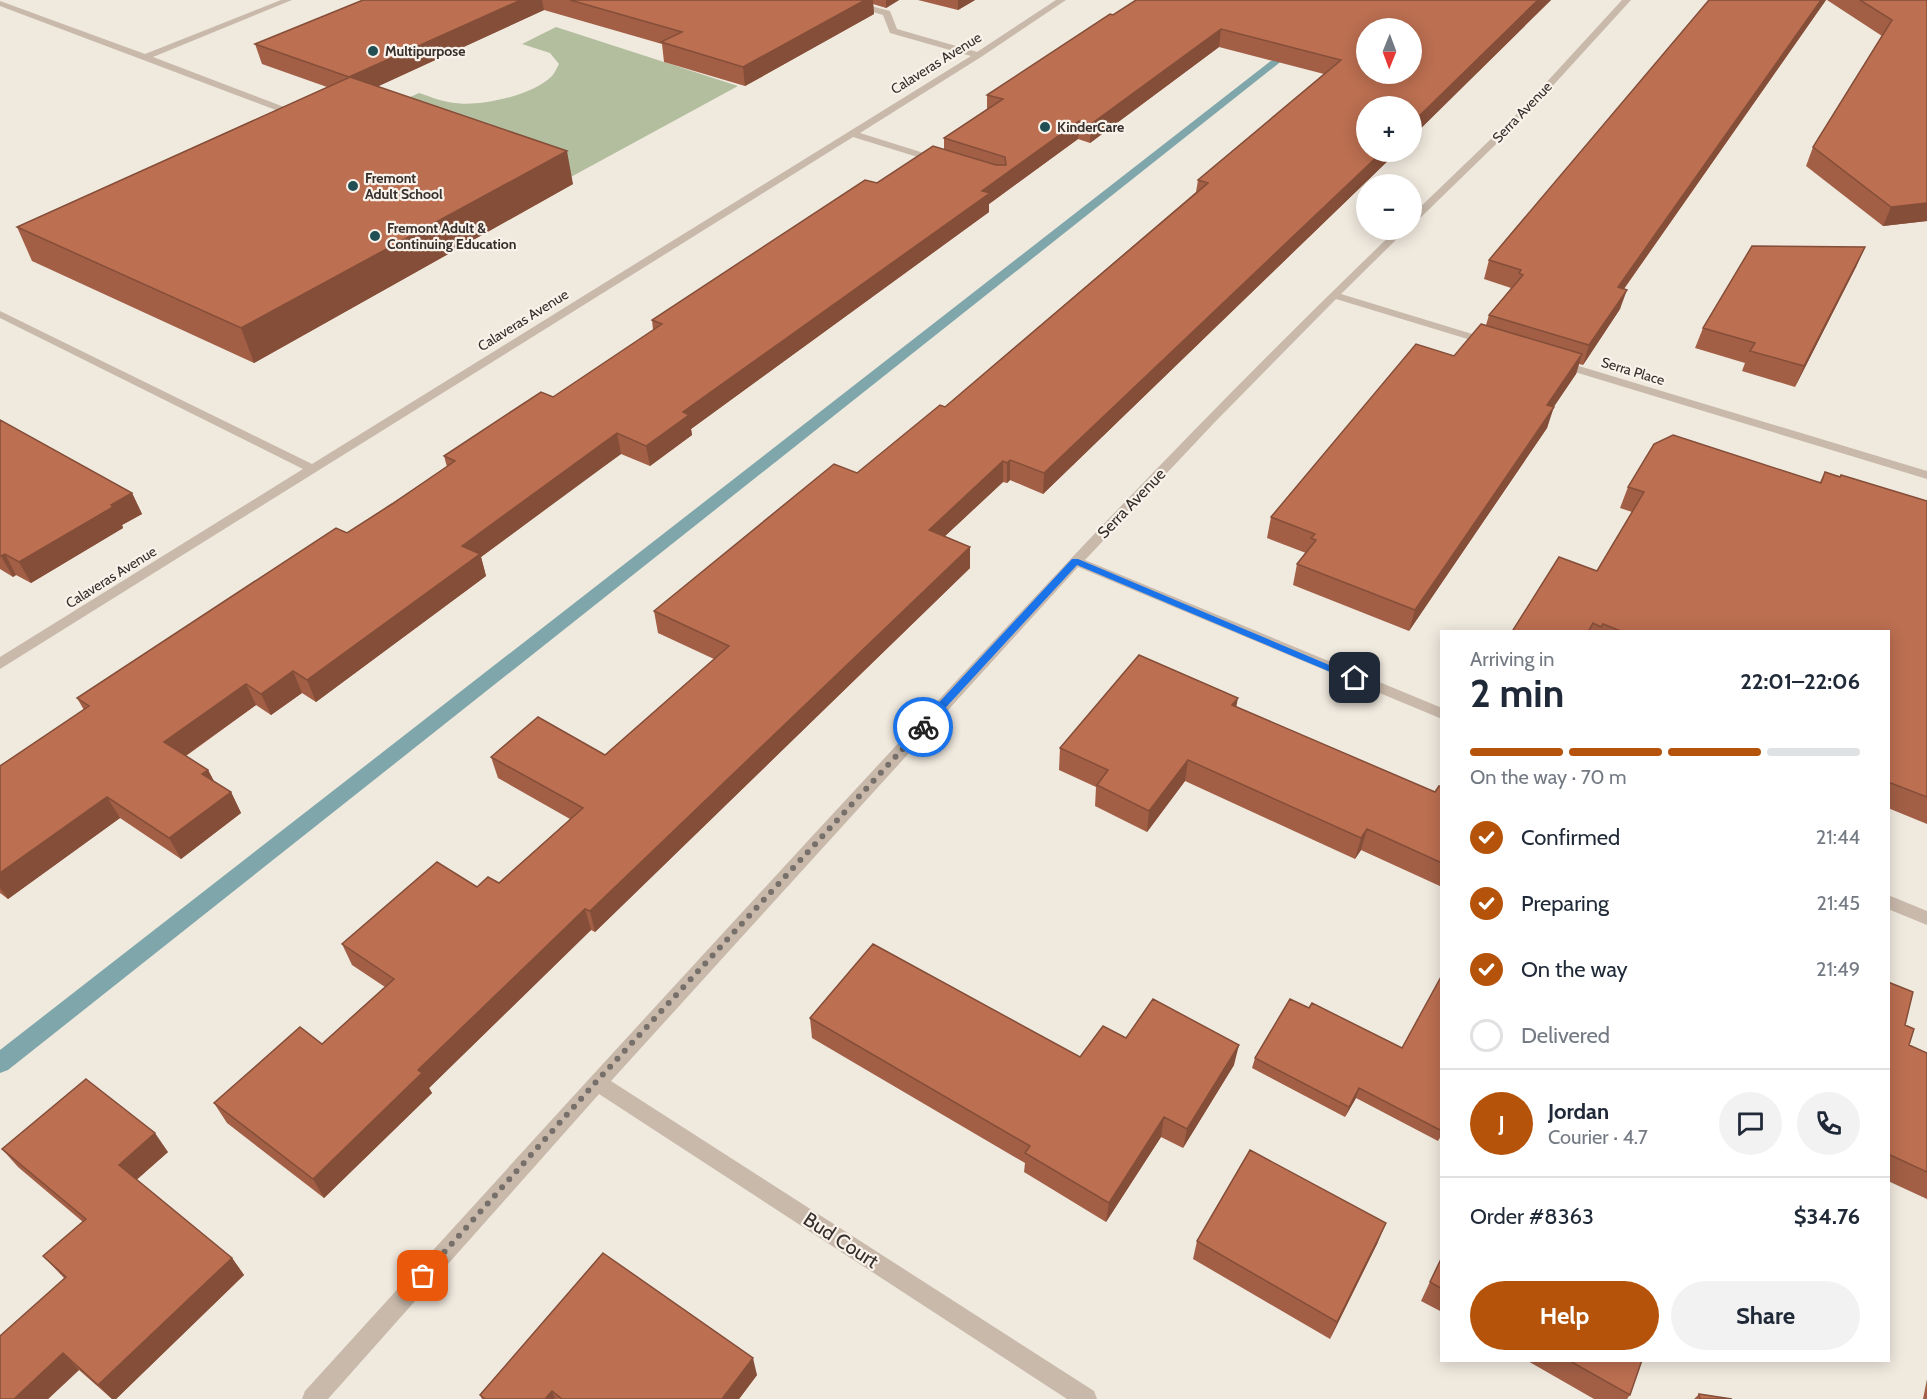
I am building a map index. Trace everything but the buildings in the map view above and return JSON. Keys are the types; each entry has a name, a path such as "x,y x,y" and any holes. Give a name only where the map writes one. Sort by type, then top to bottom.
{"street":[{"path":"145,57 288,0"},
{"path":"839,0 887,14 892,31 978,55"},
{"name":"Calaveras Avenue","path":"0,664 978,55 1062,0"},
{"name":"Serra Avenue","path":"1422,210 1524,112 1627,0"},
{"path":"1,1 288,112"},
{"path":"850,133 946,163"},
{"name":"Serra Avenue","path":"314,1399 596,1082 1075,561 1333,295 1391,240"},
{"path":"1333,295 1504,347"},
{"path":"0,314 312,469"},
{"name":"Serra Place","path":"1549,361 1926,474"},
{"path":"1075,561 1440,713"},
{"path":"1890,903 1927,918"},
{"name":"Bud Court","path":"596,1082 1086,1399"}],"green space":[{"path":"556,27 738,86 569,178 379,111 419,93 446,102 466,104 506,98 533,89 552,76 559,64 550,53 522,44"}],"waterway":[{"path":"0,1063 1294,46"}],"way so far":[{"path":"423,1276 596,1082 923,727"}],"place":[{"name":"Multipurpose","path":"373,51"},
{"name":"KinderCare","path":"1045,127"},
{"name":"Fremont Adult School","path":"353,186"},
{"name":"Fremont Adult & Continuing Education","path":"375,236"}],"route":[{"path":"923,727 1075,561 1355,678"}]}
